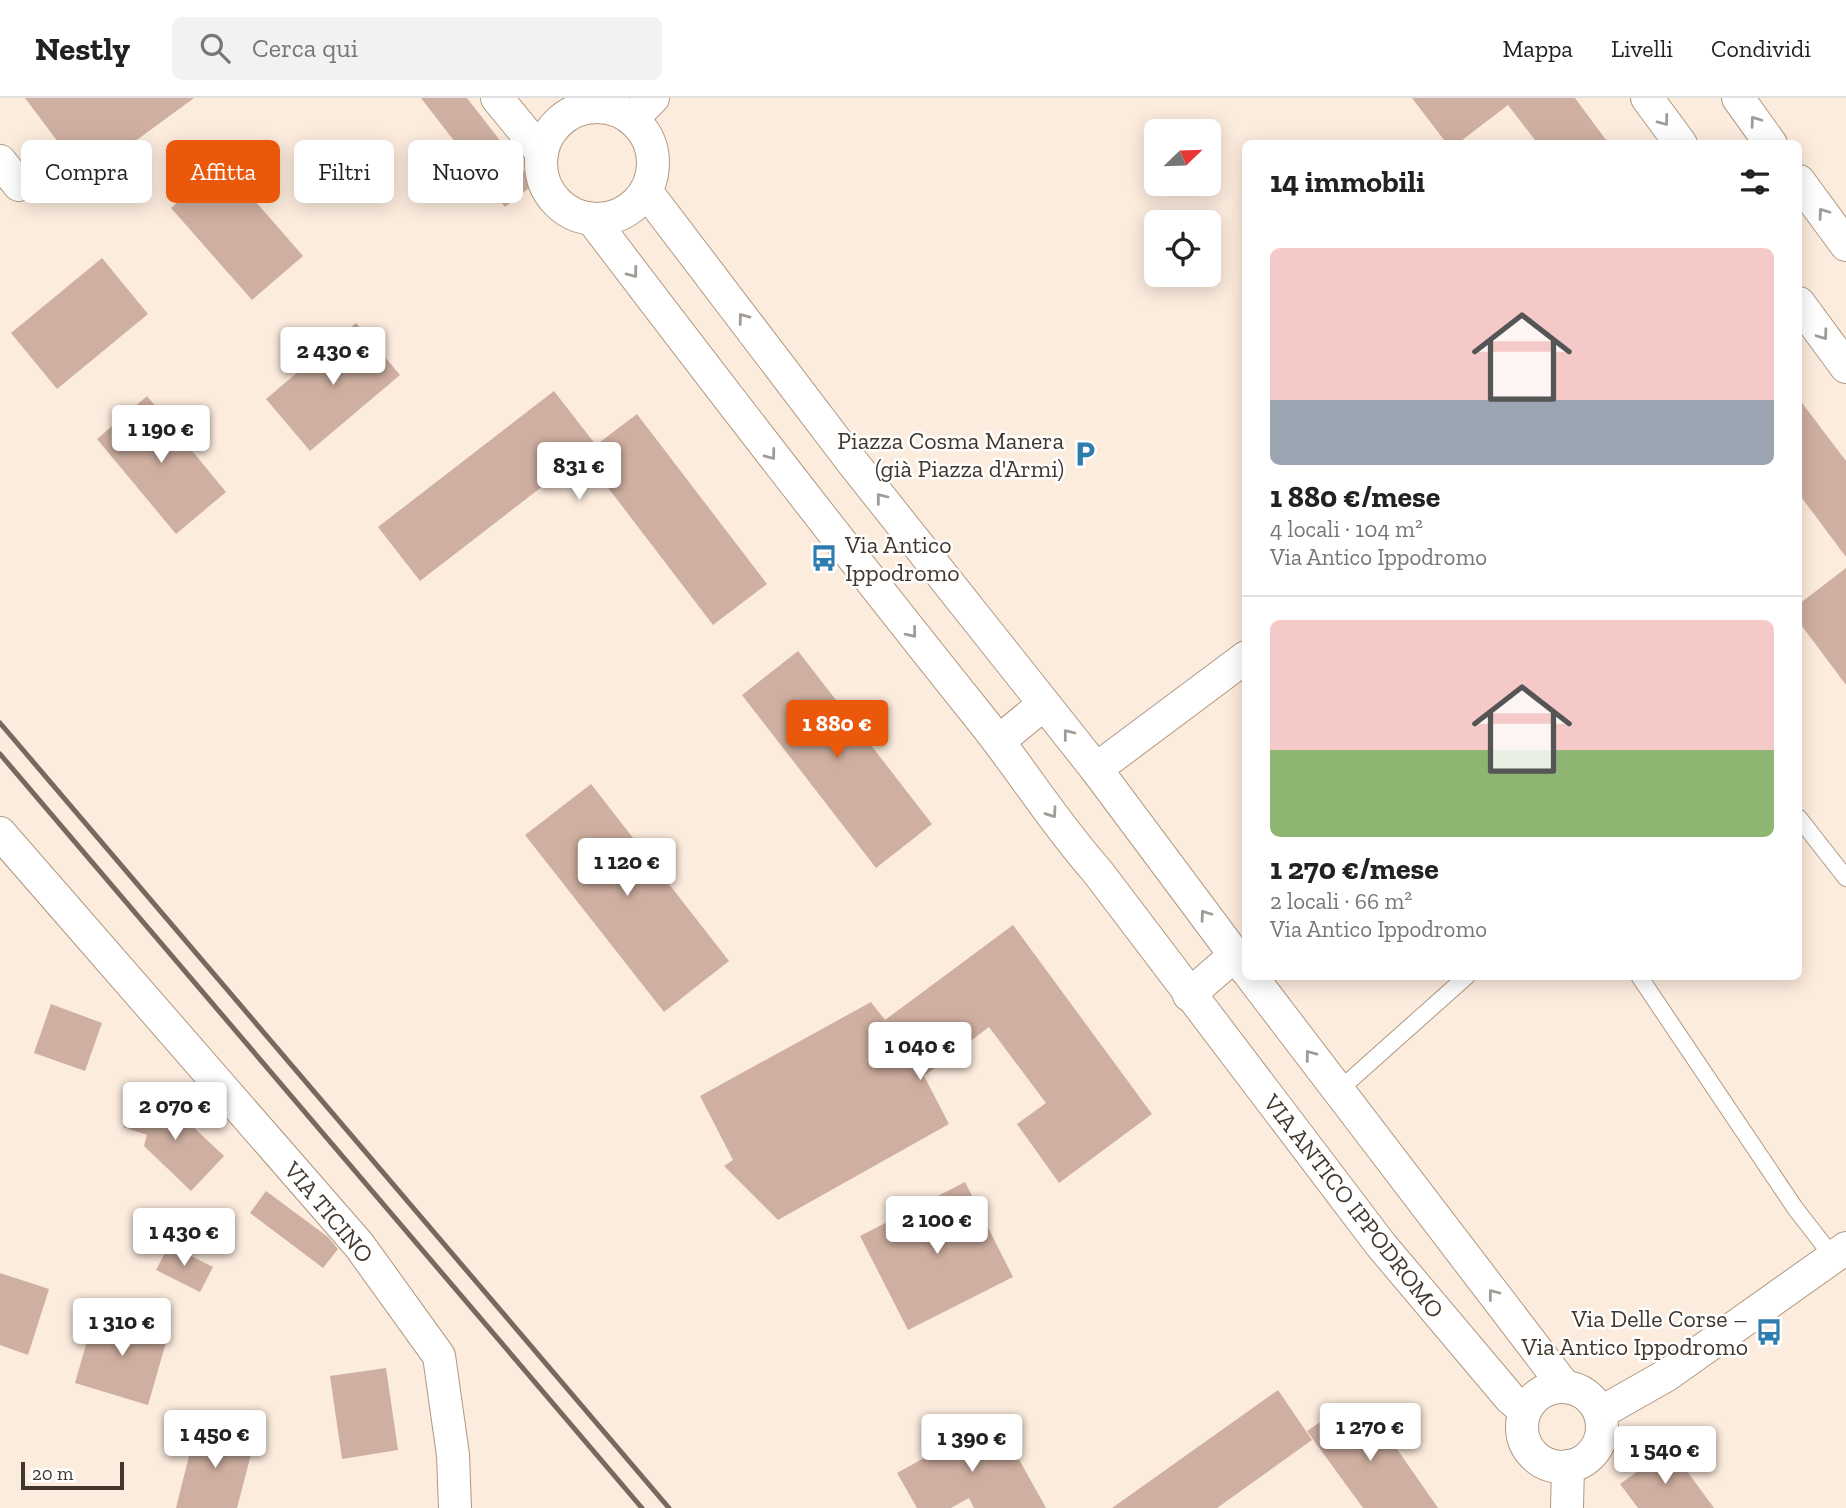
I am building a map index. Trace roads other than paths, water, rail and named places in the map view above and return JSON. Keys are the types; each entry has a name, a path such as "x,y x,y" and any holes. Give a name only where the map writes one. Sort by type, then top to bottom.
{"street":[{"path":"497,98 542,153"},
{"path":"1647,98 1678,140"},
{"path":"1738,98 1768,140"},
{"path":"601,107 618,111 642,109 643,130 650,145 652,176 646,191 636,204 608,219 592,219 574,215 559,204 547,189 542,171 542,153 557,124 570,114 586,108 601,107"},
{"path":"1802,185 1846,245"},
{"path":"646,191 853,463 1097,769 1242,964"},
{"name":"VIA ANTICO IPPODROMO","path":"592,219 813,509 999,741 1381,1245 1510,1398 1525,1411"},
{"path":"1802,307 1846,367"},
{"path":"1097,769 1242,660"},
{"path":"999,741 1044,704"},
{"name":"VIA TICINO","path":"0,833 359,1245 439,1356 453,1455 455,1508"},
{"path":"1189,995 1242,968"},
{"path":"1254,980 1565,1387"},
{"path":"1600,1413 1668,1375 1798,1282 1842,1256"},
{"path":"1565,1387 1586,1394 1600,1413 1601,1436 1597,1447 1589,1456 1567,1466 1547,1463 1531,1451 1524,1439 1522,1425 1525,1411 1541,1393 1565,1387"},
{"path":"1567,1466 1567,1508"}],"lane":[{"path":"1802,822 1846,878"},
{"path":"1338,1091 1463,980"},
{"path":"1642,980 1795,1208 1842,1256"}],"railway":[{"path":"0,723 669,1508"},
{"path":"0,754 642,1508"}],"place":[{"name":"Piazza Cosma Manera (già Piazza d'Armi)","path":"1085,454"},
{"name":"Via Antico Ippodromo","path":"824,558"},
{"name":"Via Delle Corse – Via Antico Ippodromo","path":"1769,1332"}]}
